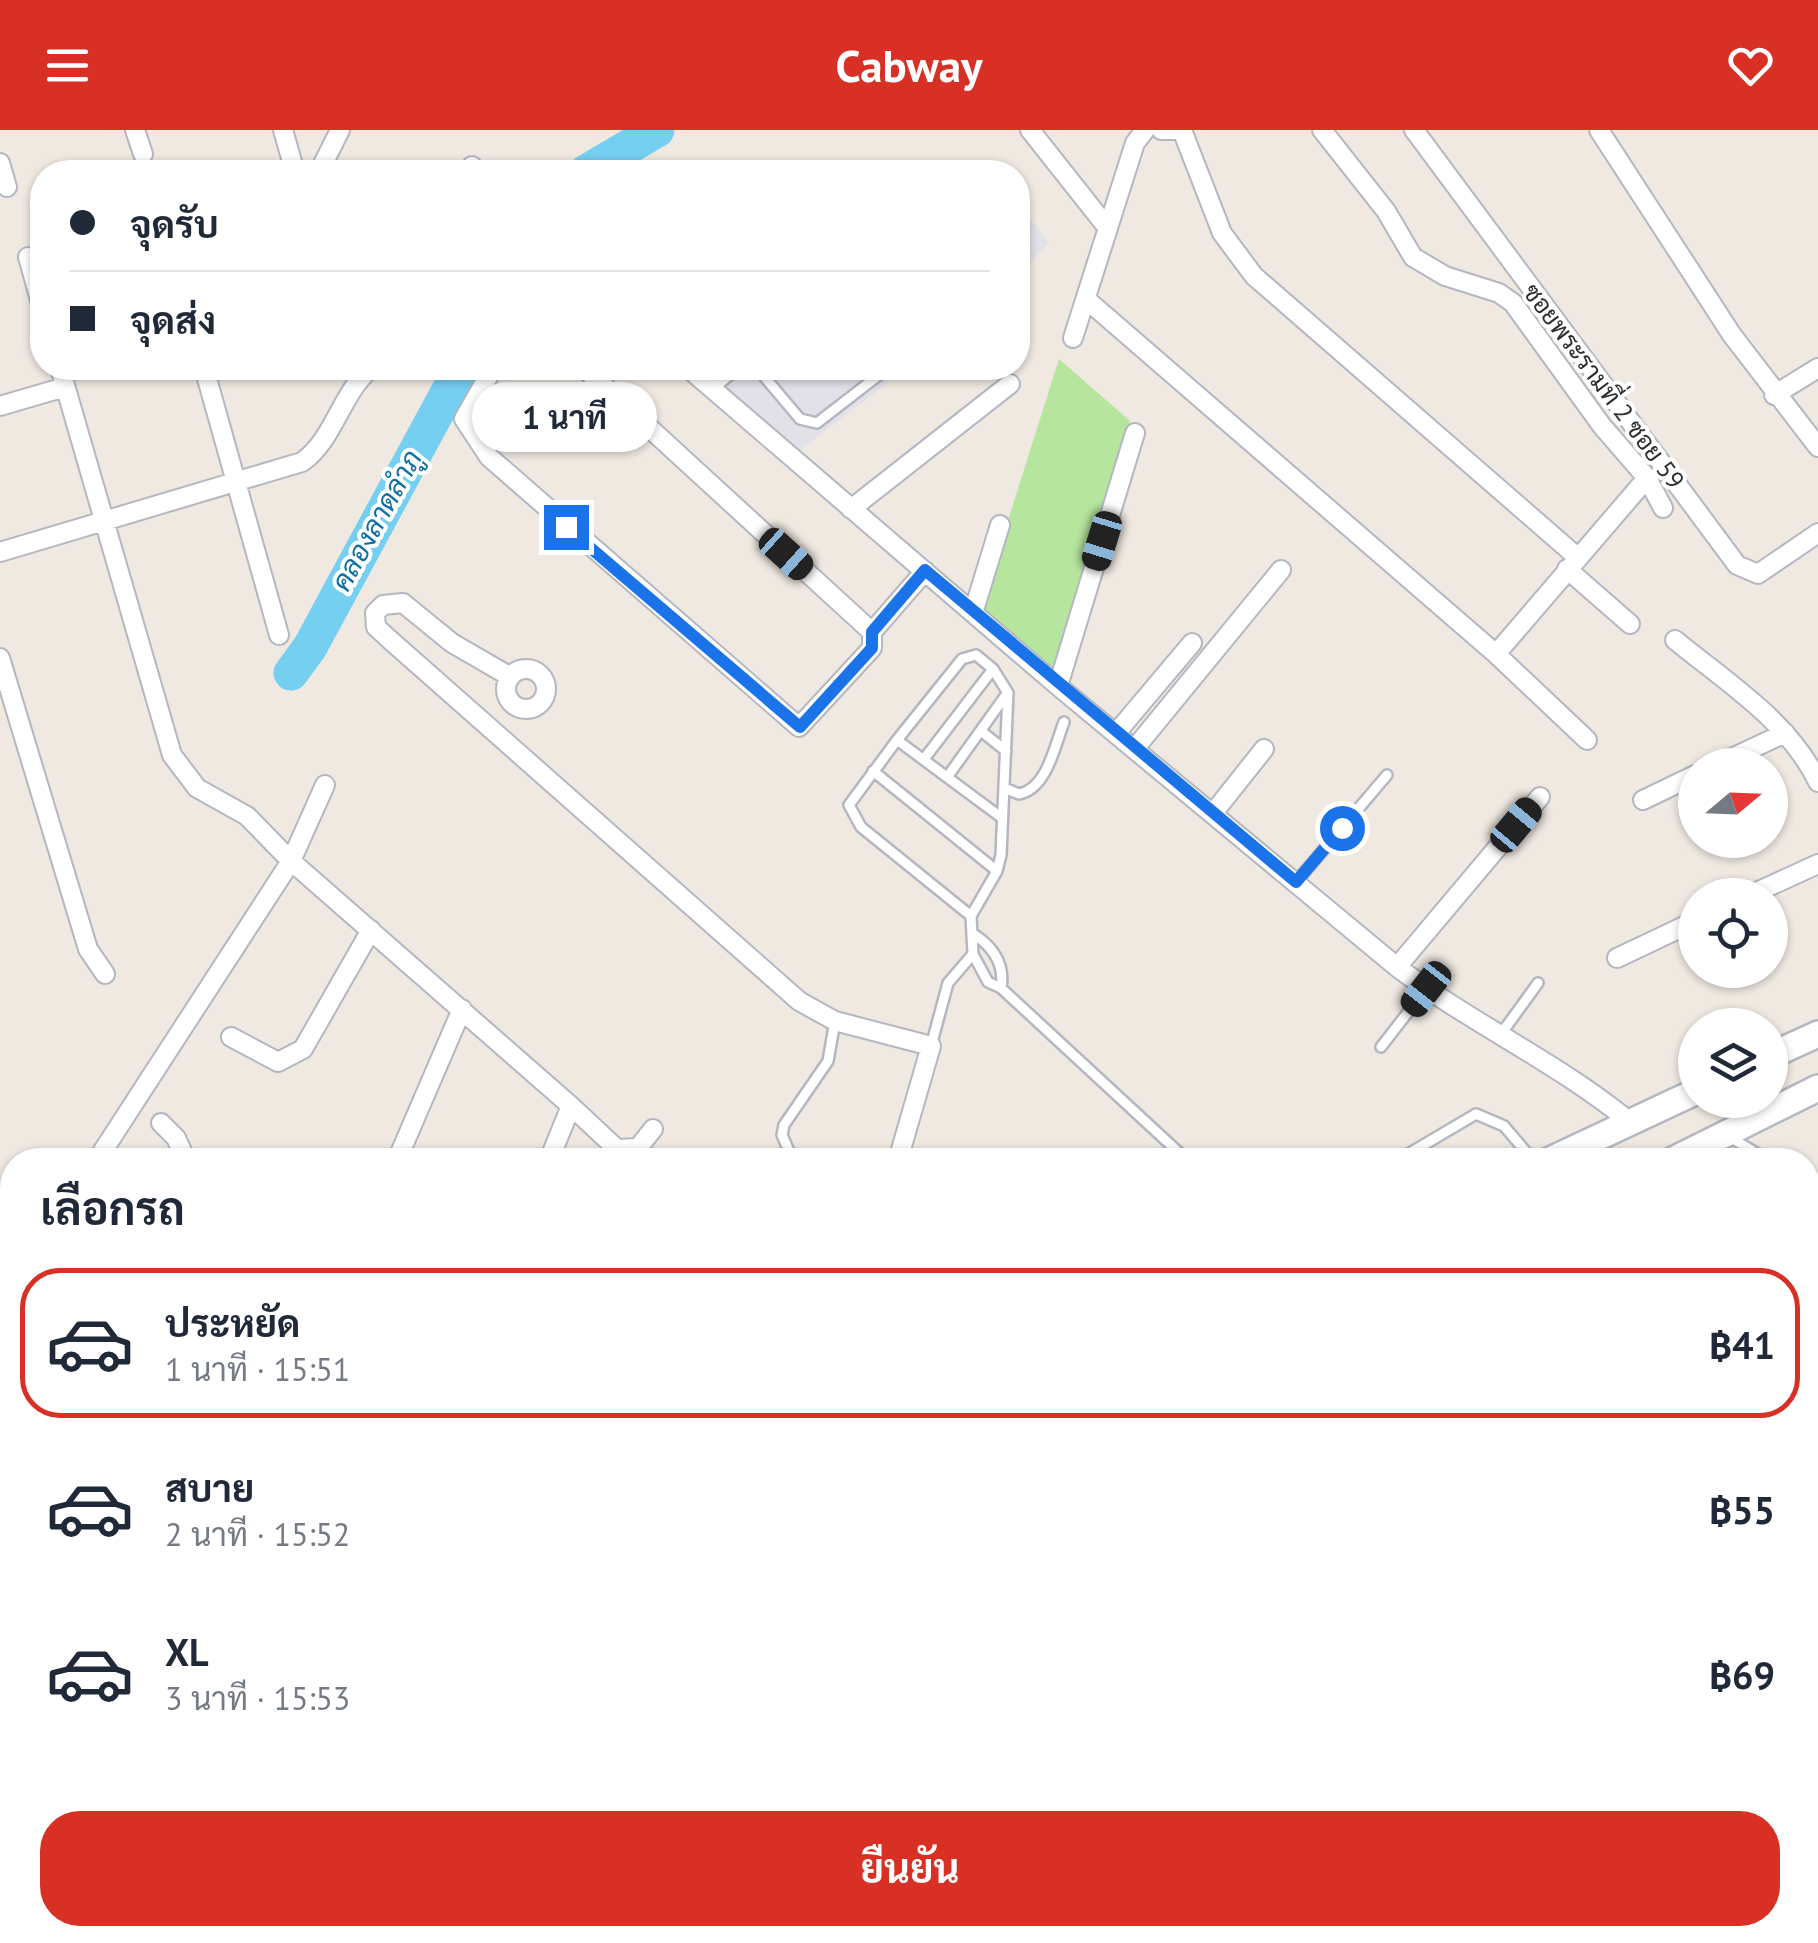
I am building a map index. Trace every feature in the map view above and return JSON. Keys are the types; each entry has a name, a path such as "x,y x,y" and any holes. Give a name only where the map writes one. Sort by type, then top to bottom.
{"main road":[{"path":"1788,1048 1818,1034"},
{"path":"1697,1148 1818,1088"},
{"path":"1575,1148 1678,1100"}],"street":[{"path":"136,130 142,154"},
{"path":"283,130 292,160"},
{"path":"325,160 340,130"},
{"path":"1030,130 1106,226"},
{"path":"1073,338 1134,143 1146,130"},
{"path":"1161,130 1178,130 1222,233 1254,276 1572,562 1630,624"},
{"path":"1322,130 1386,210 1413,257 1445,276 1499,293 1513,303 1602,426 1647,478 1663,508"},
{"name":"ซอยพระรามที่ 2 ซอย 59","path":"1414,130 1737,565 1758,574 1818,533"},
{"path":"1599,130 1774,395 1818,447"},
{"path":"0,163 6,187"},
{"path":"28,257 30,264"},
{"path":"1087,300 1496,654 1587,740"},
{"path":"1774,395 1818,368"},
{"path":"63,380 172,755 183,775 216,802 247,816 291,861 615,1148"},
{"path":"208,380 279,635"},
{"path":"0,552 238,483 310,457 357,380"},
{"path":"486,380 464,419 477,444 793,724 806,724 872,648 872,632 925,570"},
{"path":"597,380 872,632"},
{"path":"701,380 1058,686 1397,967 1426,989 1580,1082 1630,1122"},
{"path":"851,508 1010,384"},
{"path":"0,406 65,387"},
{"path":"1058,686 1135,433"},
{"path":"1496,654 1647,478"},
{"path":"974,613 1000,525"},
{"path":"1136,748 1282,570"},
{"path":"510,676 452,643 403,603 383,605 375,613 376,627 389,639 800,1001 835,1021 930,1046 901,1148"},
{"path":"1674,640 1785,733 1805,755 1818,782"},
{"path":"1116,732 1192,643"},
{"path":"0,658 6,704 88,950 104,974"},
{"path":"1753,748 1785,733"},
{"path":"1214,812 1264,749"},
{"path":"1642,800 1678,783"},
{"path":"106,1148 291,861 325,784"},
{"path":"1397,967 1540,797"},
{"path":"1787,878 1818,864"},
{"path":"230,1037 278,1062 294,1057 303,1048 371,930"},
{"path":"1618,958 1678,930"},
{"path":"402,1148 462,1009"},
{"path":"555,1148 571,1106"},
{"path":"161,1123 181,1148"},
{"path":"638,1148 653,1129"}],"lane":[{"path":"712,390 724,380"},
{"path":"766,380 800,420 816,423 872,380"},
{"path":"930,1046 948,984 973,954 971,916 852,817 849,805 962,658 976,655 993,669 1008,693 997,871 971,916"},
{"path":"924,759 993,669"},
{"path":"948,776 1008,693"},
{"path":"1004,788 1018,794 1032,789 1042,777 1064,722"},
{"path":"982,731 1006,751"},
{"path":"897,740 1002,818"},
{"path":"873,772 997,871"},
{"path":"1296,882 1387,775"},
{"path":"975,935 990,945 1004,974 1001,988"},
{"path":"973,954 988,982 1001,988 1174,1148"},
{"path":"1501,1034 1538,983"},
{"path":"1381,1047 1426,989"},
{"path":"788,1148 782,1134 784,1125 828,1062 835,1021"},
{"path":"1418,1148 1476,1114 1504,1126 1523,1148"},
{"path":"1726,1134 1749,1148"}],"shaded area":[{"path":"1030,218 1049,243 1030,263"},
{"path":"710,380 891,380 796,453"}],"green space":[{"path":"1059,359 1130,421 1052,670 980,609"}],"waterway":[{"name":"คลองลาดลำภู","path":"606,160 657,130"},
{"name":"คลองลาดลำภู","path":"291,673 310,647 455,380"}],"route":[{"path":"566,527 800,727 872,648 872,632 925,570 1058,686 1296,882 1342,828"}]}
